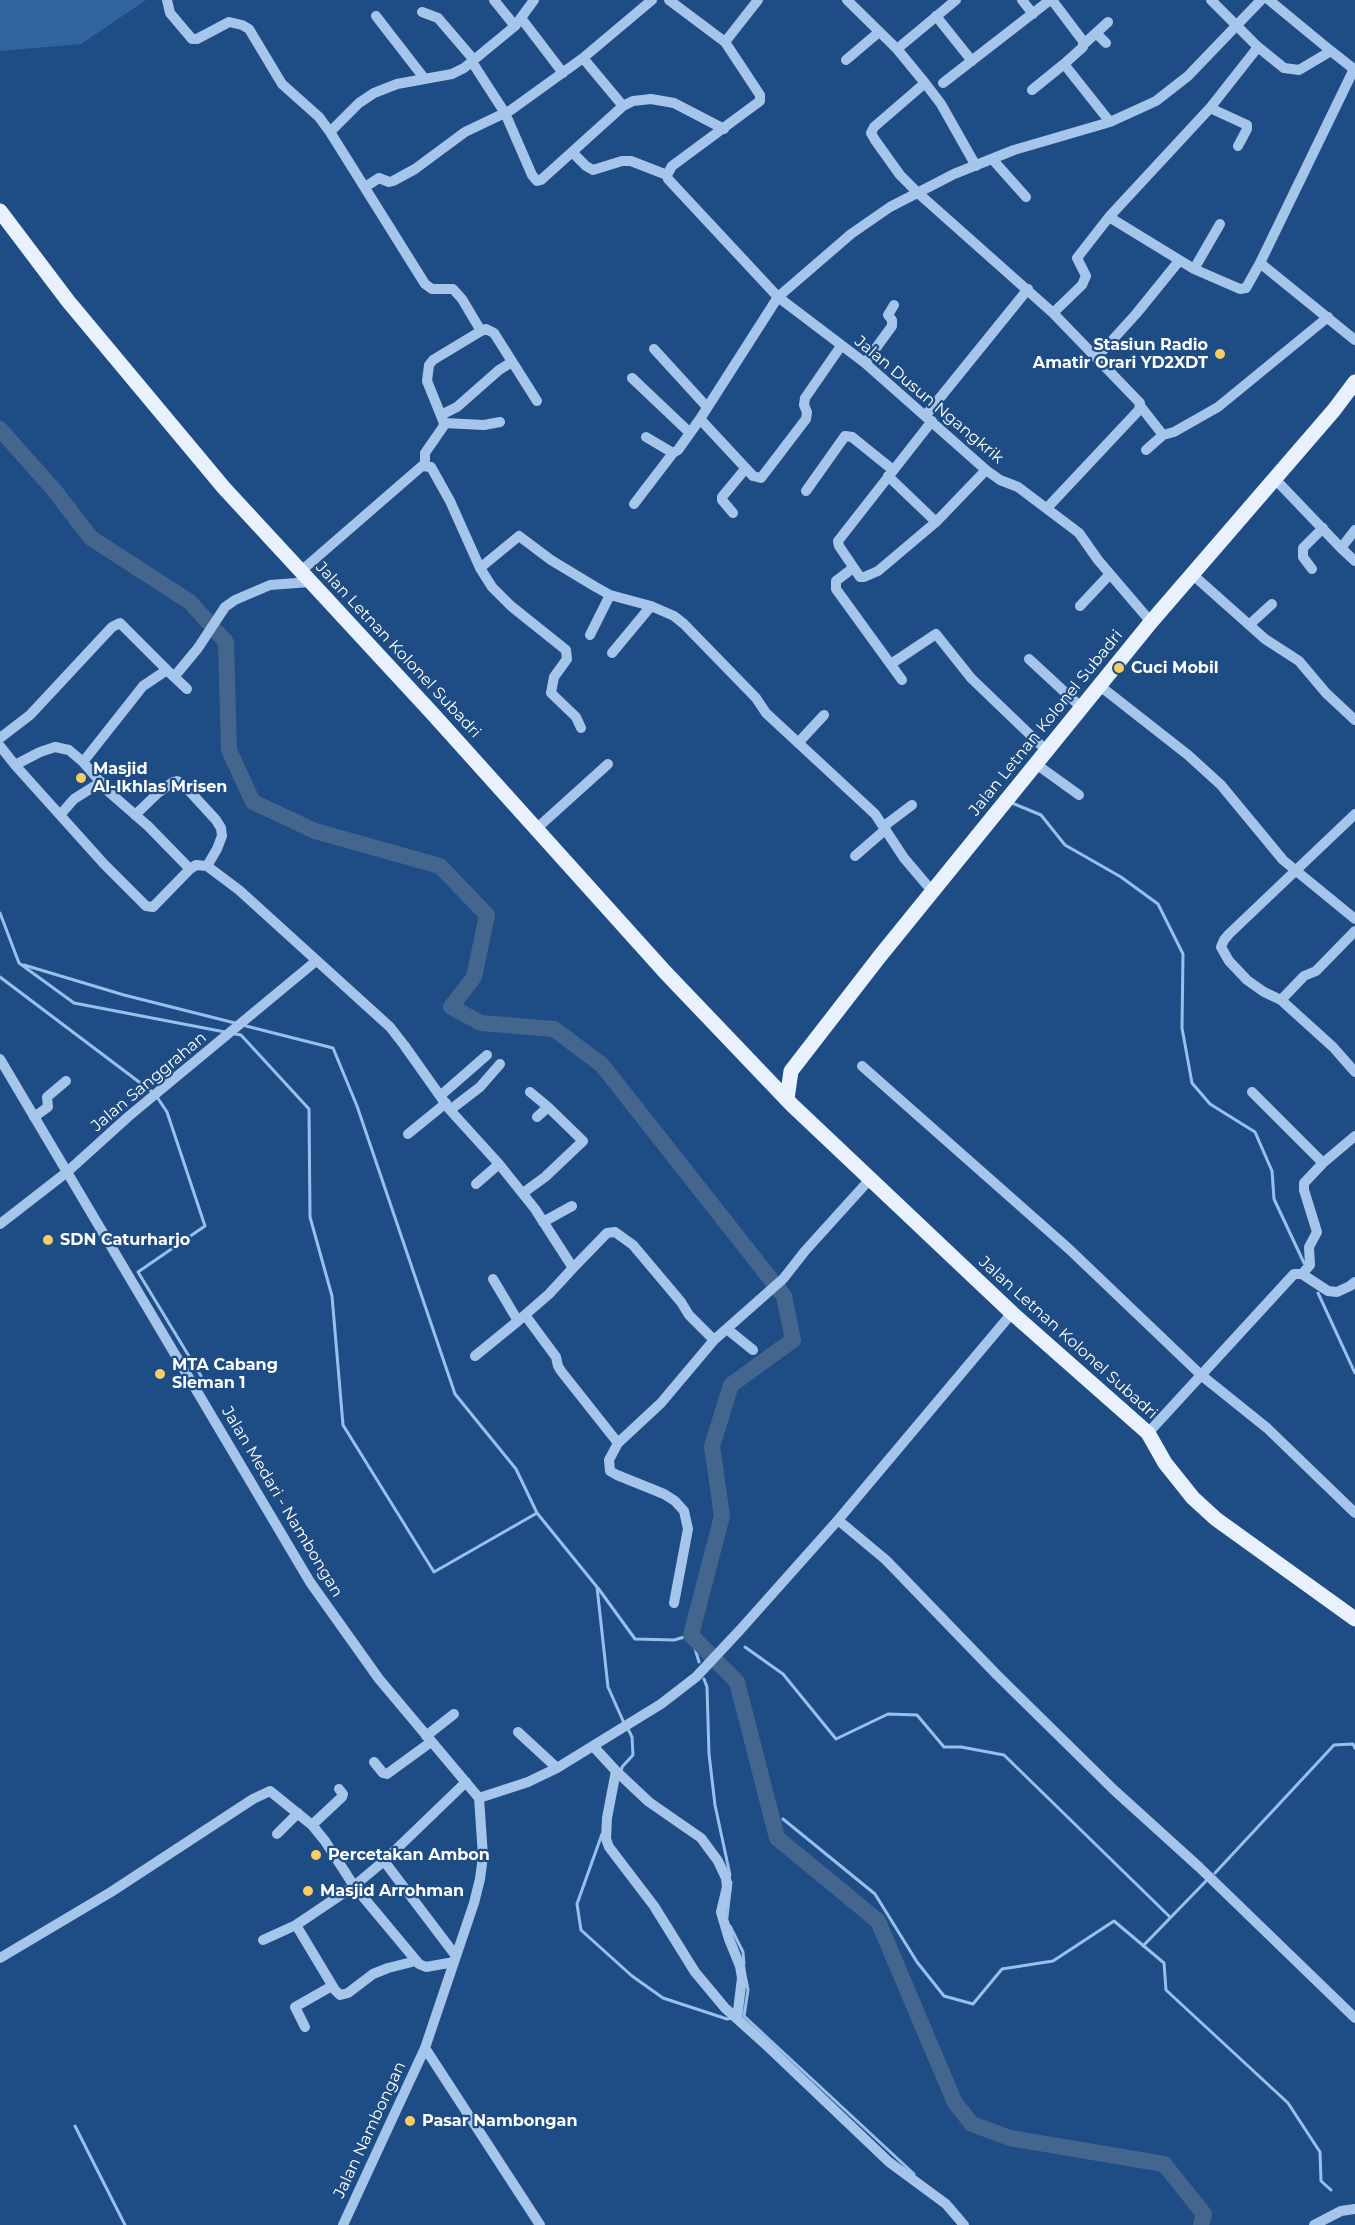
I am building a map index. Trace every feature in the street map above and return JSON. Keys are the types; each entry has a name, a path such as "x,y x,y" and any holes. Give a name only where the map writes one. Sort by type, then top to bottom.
{"main road":[{"name":"Jalan Letnan Kolonel Subadri","path":"0,211 68,301 224,488 665,972 788,1099 1012,1313 1148,1433 1165,1463 1193,1498 1216,1519 1355,1619"},
{"name":"Jalan Letnan Kolonel Subadri","path":"773,1084 791,1071 932,891 1151,622 1352,391"},
{"path":"788,1099 791,1071"}],"street":[{"path":"166,0 170,13 192,39 197,39 229,22 249,29 282,84 319,117 330,132 425,284 432,289 453,289 462,299 481,331"},
{"path":"494,0 518,22 563,73"},
{"path":"330,132 359,103 374,93 397,84 457,72 518,22 534,0"},
{"path":"365,187 379,178 389,182 393,181 422,164 465,132 505,113 583,58 652,0"},
{"path":"724,42 758,0"},
{"path":"897,49 956,0"},
{"path":"1022,0 1033,14"},
{"path":"943,84 1051,0 1084,44"},
{"path":"1211,0 1258,47 1284,68 1299,70 1331,51"},
{"path":"637,488 671,452 678,450 782,300 851,234 890,207 936,182 1032,144 1110,122 1156,101 1207,58 1261,0"},
{"path":"1269,0 1353,68"},
{"path":"572,152 593,170 622,161 631,161 667,175 672,166 759,104 761,98 724,42 672,1"},
{"path":"851,1 897,49 941,104 976,166"},
{"path":"422,12 438,18 473,61 505,113 534,179 541,180 623,106 633,101 651,99 674,103 724,129"},
{"path":"376,16 424,78"},
{"path":"936,16 972,61"},
{"path":"1032,90 1083,47 1108,22"},
{"path":"846,60 879,32"},
{"path":"1096,33 1106,43"},
{"path":"1053,313 1082,285 1086,276 1077,258 1109,217 1210,108 1258,47"},
{"path":"1109,217 1179,261 1243,290 1260,263 1353,68 1355,55"},
{"path":"583,58 623,106"},
{"path":"1064,64 1110,122"},
{"path":"925,83 874,127 871,133 900,175 1053,313 1140,403 1164,435"},
{"path":"1210,108 1248,127 1238,146"},
{"path":"993,160 1026,197"},
{"name":"Jalan Dusun Ngangkrik","path":"667,175 674,186 782,300 865,363 986,470 1000,480 1018,487 1079,533 1151,622"},
{"path":"1194,269 1220,224"},
{"path":"1097,357 1179,261"},
{"path":"1260,263 1355,340"},
{"path":"986,470 936,522 878,571 860,577 839,546 838,541 1028,289"},
{"path":"865,363 892,326 892,320 888,315 894,305"},
{"path":"1146,450 1164,435 1174,432 1218,407 1328,317"},
{"path":"83,762 143,686 170,673 198,648 218,616 235,600 270,585 306,577 425,465 425,453 444,427 427,381 429,365 433,360 486,329 494,333 537,401"},
{"path":"700,419 753,476 760,478 806,419 805,398 841,346"},
{"path":"654,349 707,407"},
{"path":"442,419 499,370 512,362"},
{"path":"632,378 690,433"},
{"path":"1047,508 1141,407"},
{"path":"442,419 484,425 500,422"},
{"path":"806,491 845,436 852,437 936,522"},
{"path":"646,437 671,452"},
{"path":"634,504 671,452"},
{"path":"425,465 433,469 480,568 492,587 511,606 566,650 567,659 554,677 551,693 576,717 581,728"},
{"path":"734,513 722,497 746,468"},
{"path":"1275,479 1355,561"},
{"path":"1312,569 1305,563 1303,548 1323,528"},
{"path":"1341,548 1355,530"},
{"path":"480,568 519,536 573,575 610,595 651,606 674,616 756,698 766,713 875,814 904,858 932,891"},
{"path":"853,568 836,581 836,589 902,680"},
{"path":"1080,606 1110,574"},
{"path":"1192,574 1265,639 1299,661 1326,693 1355,720"},
{"path":"590,635 610,595"},
{"path":"1249,625 1272,604"},
{"path":"612,653 651,606"},
{"path":"0,738 38,707 117,623 125,627 186,689"},
{"path":"891,664 936,634 978,685 1047,751"},
{"path":"1029,659 1082,708"},
{"path":"1100,686 1156,728 1209,774 1260,835 1295,870 1355,919"},
{"path":"798,743 824,715"},
{"path":"0,746 104,864 150,908 190,869 196,865 207,866 239,890 390,1027 445,1103 523,1193 573,1268"},
{"path":"15,765 55,747 69,750 190,869"},
{"path":"536,828 608,764"},
{"path":"1036,765 1079,795"},
{"path":"60,815 74,799 101,782"},
{"path":"135,815 173,782 183,784 221,828 222,836 207,866"},
{"path":"855,856 912,805"},
{"path":"1355,814 1224,940 1221,947 1229,961 1247,980 1281,1000 1333,1047 1355,1072"},
{"path":"1281,1000 1304,976 1316,971 1355,931"},
{"name":"Jalan Sanggrahan","path":"0,1224 67,1172 129,1116 316,961"},
{"path":"408,1134 445,1103 487,1055"},
{"name":"Jalan Medari - Nambongan","path":"0,1059 310,1582 379,1679 479,1798"},
{"path":"445,1103 480,1087 500,1064"},
{"path":"862,1066 1061,1241 1201,1375 1267,1428 1355,1513"},
{"path":"34,1117 48,1107 47,1097 66,1081"},
{"path":"523,1193 545,1177 583,1141 530,1092"},
{"path":"1252,1092 1323,1163"},
{"path":"537,1117 548,1107"},
{"path":"1302,1274 1310,1265 1309,1247 1317,1232 1304,1183 1323,1163 1355,1136"},
{"path":"476,1184 499,1164"},
{"path":"674,1603 688,1529 684,1511 664,1494 610,1471 609,1460 618,1443 661,1402 714,1340 783,1279 805,1251 871,1178"},
{"path":"543,1221 572,1206"},
{"path":"475,1356 549,1294 607,1233 615,1232 633,1245 681,1302 689,1315 714,1340"},
{"path":"1148,1433 1294,1274 1302,1274 1328,1291 1337,1292 1355,1282"},
{"path":"493,1279 522,1318 556,1357 561,1371 618,1443"},
{"path":"479,1798 528,1782 557,1768 661,1704 706,1666 838,1520 1012,1313"},
{"path":"727,1329 753,1350"},
{"path":"838,1520 886,1560 1014,1692 1355,2018"},
{"path":"374,1762 383,1773 387,1774 454,1714"},
{"path":"518,1732 557,1768"},
{"path":"593,1746 648,1802 701,1838 718,1861 726,1878 727,1887 721,1912 741,1972 737,2019"},
{"path":"616,1771 607,1818 606,1839 609,1847 654,1906 695,1972 737,2019 890,2162 946,2204 964,2225"},
{"path":"263,1940 296,1925 354,1886 384,1862 466,1782"},
{"path":"312,1825 342,1797 343,1794 339,1788"},
{"path":"6,1955 111,1892 270,1791 312,1825 354,1886 416,1961 426,1967 455,1959 384,1862"},
{"name":"Jalan Nambongan","path":"343,2225 425,2048 455,1959 480,1879 483,1856 479,1798"},
{"path":"277,1834 298,1813"},
{"path":"296,1925 337,1993 344,1995 374,1974 416,1961"},
{"path":"305,2027 295,2007 332,1986"},
{"name":"Jalan Nambongan","path":"425,2048 540,2225"},
{"path":"1314,2225 1341,2211 1355,2209"}],"shaded area":[{"path":"0,0 146,0 81,44 0,51"}],"waterway":[{"path":"0,429 54,490 91,538 190,602 207,621"},
{"path":"217,632 226,642 229,750 253,802 315,831 440,866 487,915 474,977 451,1007 481,1023 554,1029 602,1065 784,1296 793,1340 731,1385 712,1446 722,1516 691,1635 737,1682 777,1838 878,1921 955,2103 972,2124 1010,2138 1164,2164 1204,2214 1201,2225"},
{"path":"1012,803 1041,815 1065,845 1121,877 1158,904 1183,954 1182,1028 1192,1083 1210,1104 1255,1132 1272,1171 1274,1199 1304,1263"},
{"path":"0,913 19,963 74,1003 225,1032"},
{"path":"24,965 124,995 235,1023"},
{"path":"0,977 151,1091"},
{"path":"246,1026 333,1048 357,1106 455,1394 516,1469 537,1513"},
{"path":"235,1034 241,1035 309,1109 310,1217 332,1296 343,1425 434,1572 537,1513 597,1587 608,1687 624,1723"},
{"path":"157,1097 167,1112 205,1226 138,1272 201,1376"},
{"path":"1318,1293 1355,1373"},
{"path":"598,1588 635,1639 674,1640 691,1635 699,1662"},
{"path":"745,1647 783,1674 836,1739 888,1714 917,1715 944,1747 961,1747 1004,1755 1170,1917"},
{"path":"704,1679 707,1687 709,1754 715,1805 730,1875"},
{"path":"621,1773 622,1767 633,1755 632,1737 628,1729"},
{"path":"1215,1873 1334,1745 1353,1744 1355,1748"},
{"path":"783,1819 875,1894 917,1962 944,1996 973,2004 1002,1969 1053,1961 1114,1921 1164,1963 1166,1990 1288,2103 1320,2152 1321,2181 1331,2190"},
{"path":"602,1834 577,1904 581,1930 632,1976 663,1998 727,2019 733,2018"},
{"path":"1143,1946 1207,1880"},
{"path":"727,1917 731,1882"},
{"path":"730,1926 743,1952 744,1964"},
{"path":"746,1979 748,1990 744,2016 914,2174"},
{"path":"75,2126 125,2225"}],"place":[{"name":"Stasiun Radio Amatir Orari YD2XDT","path":"1220,354"},
{"name":"Cuci Mobil","path":"1119,668"},
{"name":"Masjid Al-Ikhlas Mrisen","path":"81,778"},
{"name":"SDN Caturharjo","path":"48,1240"},
{"name":"MTA Cabang Sleman 1","path":"160,1374"},
{"name":"Percetakan Ambon","path":"316,1855"},
{"name":"Masjid Arrohman","path":"308,1891"},
{"name":"Pasar Nambongan","path":"410,2121"}]}
